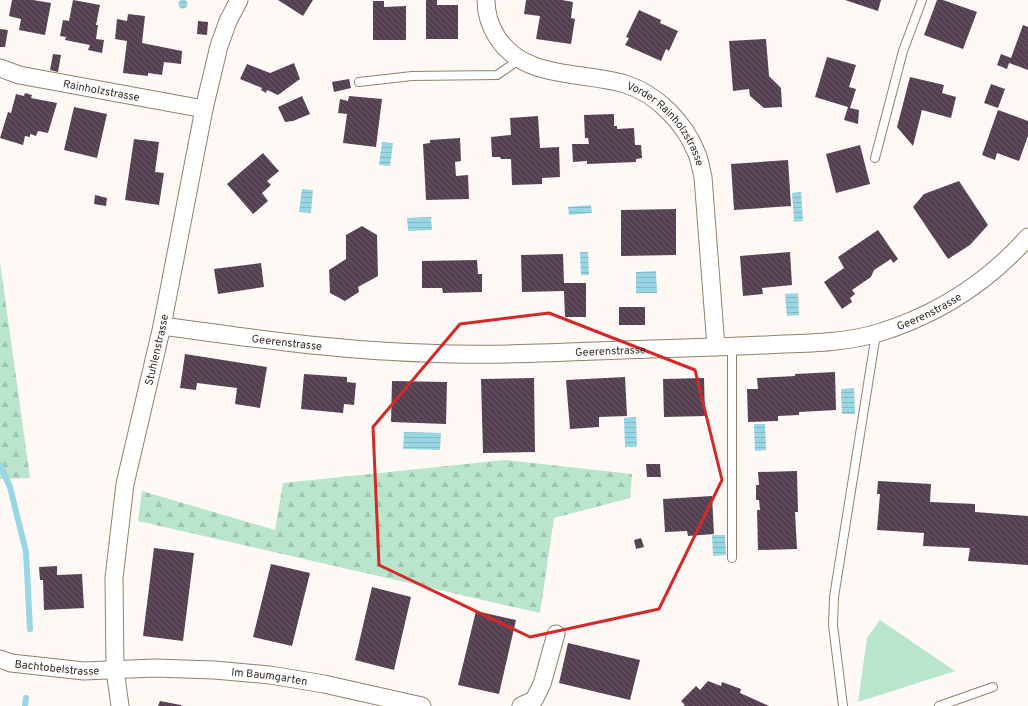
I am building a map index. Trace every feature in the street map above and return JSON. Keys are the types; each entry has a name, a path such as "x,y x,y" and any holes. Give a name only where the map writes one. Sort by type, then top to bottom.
{"street":[{"name":"Stuhlenstrasse","path":"120,706 115,670 114,578 125,484 162,326 204,109 219,46 228,21 239,0"},
{"name":"Vorder Rainholzstrasse","path":"486,0 487,11 494,31 506,49 519,60 538,68 626,84 648,95 670,113 686,132 698,154 703,177 724,346"},
{"name":"Rainholzstrasse","path":"0,68 18,75 204,109"},
{"name":"Geerenstrasse","path":"162,326 320,347 424,353 489,353 815,343 876,334 920,318 954,300 987,277 1015,252 1028,237"},
{"path":"522,706 534,700 542,684 556,634"},
{"name":"Bachtobelstrasse","path":"0,659 11,663 61,669 84,671 115,670"},
{"name":"Im Baumgarten","path":"115,670 169,669 270,675 324,684 422,706"}],"lane":[{"path":"875,158 903,50 922,0"},
{"path":"359,82 412,76 497,74 519,60"},
{"path":"844,706 833,625 834,597 876,334"},
{"path":"724,346 732,558"},
{"path":"939,706 993,687"}],"highlighted area":[{"path":"549,313 695,370 722,480 659,609 530,637 379,565 373,427 460,324"}],"green space":[{"path":"0,262 30,478 0,479"},
{"path":"505,460 632,474 630,498 554,518 540,613 138,521 142,491 275,530 283,483"},
{"path":"880,620 955,671 858,702 867,638"}],"water":[{"path":"181,0 185,0 187,4 185,8 181,8 179,6 179,2"},
{"path":"382,142 393,143 390,166 379,165"},
{"path":"302,189 313,190 311,213 299,212"},
{"path":"801,192 803,221 794,222 792,193"},
{"path":"591,205 592,213 569,215 568,207"},
{"path":"431,217 432,230 408,231 407,218"},
{"path":"580,252 588,252 589,275 581,275"},
{"path":"656,271 657,293 636,293 636,272"},
{"path":"798,293 799,315 787,316 785,294"},
{"path":"854,388 855,414 842,414 841,389"},
{"path":"636,417 637,447 625,447 624,418"},
{"path":"754,424 765,424 766,450 755,451"},
{"path":"404,432 441,433 440,450 403,449"},
{"path":"712,535 725,535 726,555 713,556"}],"building":[{"path":"12,0 33,0 51,3 45,35 19,30 21,19 9,16"},
{"path":"73,0 100,5 96,25 98,25 96,39 104,40 102,53 88,50 90,45 65,40 66,37 60,36 63,20 69,21"},
{"path":"278,0 313,0 303,16"},
{"path":"426,0 437,0 437,5 458,5 458,39 426,39"},
{"path":"526,0 562,0 573,2 571,18 575,19 571,44 536,39 540,16 524,14"},
{"path":"845,0 881,0 878,11"},
{"path":"937,0 943,0 977,12 963,49 924,35"},
{"path":"373,1 384,1 384,7 406,6 406,40 373,40"},
{"path":"639,10 661,20 660,23 678,31 669,51 666,49 661,61 625,45 629,38 626,37"},
{"path":"128,14 145,16 142,43 182,51 181,64 164,62 162,75 148,73 148,76 123,73 127,41 115,39 117,19 127,21"},
{"path":"198,21 208,22 207,35 197,34"},
{"path":"1023,25 1028,27 1028,70 1009,63 1007,69 997,65 1001,54 1011,58"},
{"path":"0,29 8,30 5,47 0,47"},
{"path":"766,39 769,76 781,88 782,107 764,108 750,96 749,89 733,91 729,41"},
{"path":"53,54 61,55 58,72 50,70"},
{"path":"827,57 856,65 849,87 856,89 850,108 859,110 858,124 844,120 848,107 815,97"},
{"path":"294,63 300,79 278,95 267,90 266,93 261,90 262,88 240,79 247,64 270,73"},
{"path":"910,77 944,85 942,93 956,97 951,118 922,110 913,146 897,127"},
{"path":"349,79 351,88 334,92 332,82"},
{"path":"991,84 1005,89 998,108 984,103"},
{"path":"25,93 32,95 31,98 57,103 48,133 38,131 36,136 30,134 30,137 25,136 23,145 0,138 8,112 11,113 16,94 24,96"},
{"path":"302,96 310,114 293,121 285,122 278,107"},
{"path":"349,96 382,99 376,147 343,143 347,114 338,113 340,99 348,101"},
{"path":"74,107 107,114 97,158 64,150"},
{"path":"998,110 1028,121 1028,136 1019,161 997,153 995,160 982,155"},
{"path":"614,114 614,126 617,126 617,129 634,128 635,145 641,145 642,158 636,159 636,162 587,164 587,161 573,162 572,144 589,144 588,138 585,138 584,115"},
{"path":"538,116 540,148 559,147 560,177 542,178 542,184 512,185 511,159 492,157 491,137 511,135 510,118"},
{"path":"460,138 461,161 455,162 456,176 468,175 469,199 426,200 423,144 430,143 430,140"},
{"path":"134,139 159,142 155,172 164,173 159,205 125,200"},
{"path":"860,145 870,184 836,193 826,154"},
{"path":"263,153 279,171 267,181 271,185 262,193 268,201 253,214 227,184"},
{"path":"788,160 791,206 734,210 731,164"},
{"path":"959,181 988,225 970,245 948,259 913,207 924,194"},
{"path":"95,195 107,198 106,206 94,204"},
{"path":"676,209 676,255 621,256 621,210"},
{"path":"362,226 377,235 378,276 358,287 359,292 345,301 330,293 329,270 346,259 346,235"},
{"path":"878,230 898,259 893,263 891,259 874,270 871,277 852,290 855,294 850,298 852,302 842,309 824,282 844,268 838,257"},
{"path":"790,252 792,285 762,288 763,294 743,296 740,256"},
{"path":"563,254 564,283 586,283 586,317 565,317 564,291 522,292 521,255"},
{"path":"477,260 478,274 482,274 482,292 443,293 442,288 422,288 422,261"},
{"path":"261,263 264,287 218,294 214,269"},
{"path":"619,307 645,307 645,325 619,325"},
{"path":"185,354 267,367 260,408 235,404 237,388 197,383 196,390 180,388"},
{"path":"835,372 836,410 799,412 799,415 778,416 778,421 748,422 747,389 758,389 757,378"},
{"path":"304,374 347,377 347,382 356,383 354,405 344,404 343,413 301,409"},
{"path":"625,377 627,416 599,417 599,427 570,429 566,380"},
{"path":"534,378 535,452 483,453 481,379"},
{"path":"704,378 705,416 664,417 663,379"},
{"path":"392,381 447,382 446,424 391,422"},
{"path":"646,464 660,464 661,477 647,477"},
{"path":"797,471 798,512 795,512 797,549 758,550 757,510 760,510 759,500 756,500 756,485 759,485 758,472"},
{"path":"878,481 931,484 930,502 975,504 975,512 1028,516 1028,565 968,561 970,548 923,546 924,533 877,530 880,494 877,494"},
{"path":"712,496 714,534 688,536 687,531 665,532 663,499"},
{"path":"641,538 644,547 636,549 634,540"},
{"path":"154,548 194,553 183,641 143,636"},
{"path":"271,564 310,573 292,646 253,637"},
{"path":"57,566 57,575 82,574 84,608 44,610 43,580 40,580 39,567"},
{"path":"372,587 411,597 394,670 355,660"},
{"path":"476,611 516,620 499,694 458,685"},
{"path":"568,643 640,660 630,700 559,683"},
{"path":"708,681 721,686 722,682 741,689 740,693 769,706 683,706 685,705 681,701 696,686 700,690"},
{"path":"160,701 181,705 181,706 158,706"}],"waterway":[{"path":"0,465 10,487 26,552 30,629"},
{"path":"25,706 26,698"}]}
